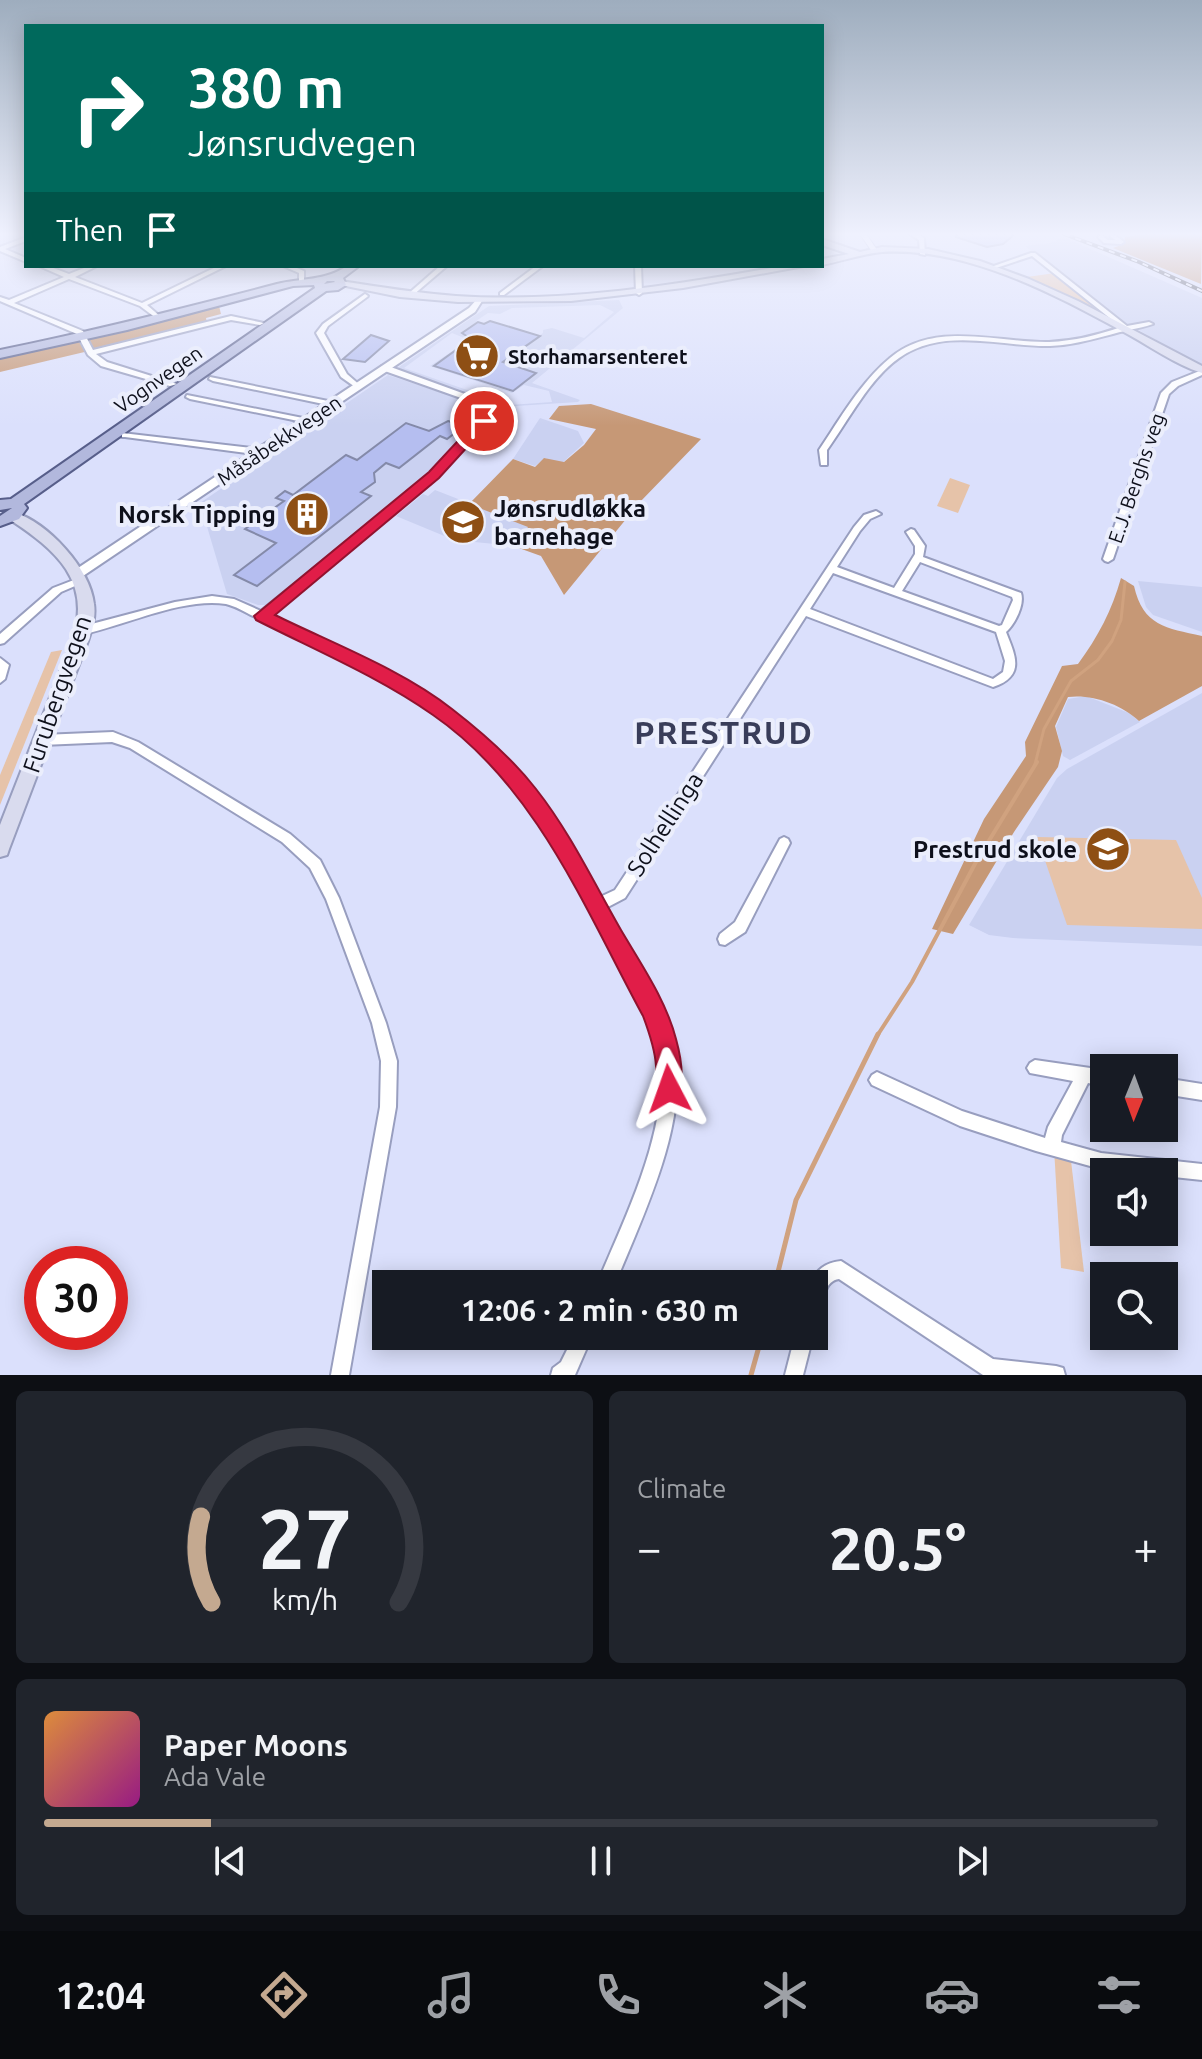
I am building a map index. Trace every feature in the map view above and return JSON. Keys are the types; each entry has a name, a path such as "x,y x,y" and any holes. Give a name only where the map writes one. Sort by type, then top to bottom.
{"main road":[{"path":"0,354 160,319 238,298"},
{"name":"Vognvegen","path":"7,511 303,298"},
{"path":"446,298 478,301 587,298"},
{"path":"1059,298 1202,371"},
{"name":"Furubergvegen","path":"0,849 84,630 88,605 78,578 45,538 7,511"}],"street":[{"path":"124,298 142,305 160,319"},
{"path":"142,305 156,298"},
{"path":"358,387 349,382 320,333 325,325 362,298"},
{"path":"1087,298 1124,329"},
{"name":"Måsåbekkvegen","path":"78,578 472,310 478,301"},
{"path":"3,303 65,326 83,337 91,353 104,364 173,384"},
{"path":"91,353 231,318 260,323"},
{"path":"824,463 823,450 886,365 901,352 940,340 979,339 1046,344 1089,339 1149,324"},
{"path":"262,616 434,475 486,417 481,403 385,368"},
{"name":"E.J. Berghs veg","path":"1108,559 1165,393 1175,384 1202,371"},
{"path":"213,379 333,404"},
{"path":"190,397 308,421"},
{"path":"125,435 261,452"},
{"name":"Solhellinga","path":"596,906 620,894 857,529 867,517 876,514"},
{"path":"897,591 917,558 920,546 911,532"},
{"path":"832,569 1000,630 1006,627 1018,600 1017,595 917,558"},
{"path":"0,640 57,590 78,578"},
{"path":"84,630 113,625 203,599 230,601 408,689 474,737 529,795 596,906 652,1009 663,1037 669,1066 666,1121 611,1270"},
{"path":"804,611 988,682 1003,680 1011,669 1000,630"},
{"path":"0,662 4,665 0,679"},
{"path":"42,740 113,737 134,745 301,848 322,873 379,1023 390,1078 388,1107 340,1375"},
{"path":"725,939 740,927 784,843"},
{"path":"1035,1068 1090,1077"},
{"path":"1052,1147 1054,1133 1084,1076"},
{"path":"877,1080 960,1118 1101,1161 1202,1172"},
{"path":"1178,1088 1202,1092"},
{"path":"828,1272 841,1270 990,1368 1056,1375"},
{"path":"560,1375 568,1369 577,1350"},
{"path":"794,1375 800,1350"}],"shaded area":[{"path":"1069,298 1086,298 1114,321"},
{"path":"1093,298 1202,298 1202,366 1121,320"},
{"path":"619,300 623,308 532,383 580,400 578,402 500,407 396,369 489,306","holes":["600,305 614,312 584,338 552,328 543,330 511,356 506,355 497,361 529,380 525,383 499,388 434,365 471,339 463,332 477,322 484,324 476,321 488,313 500,314 512,308","452,333 469,340 430,366 512,393 524,385 549,391 552,402 510,405 404,368"]},
{"path":"219,306 221,314 206,318 207,323 0,372 0,357 134,329"},
{"path":"388,375 477,404 482,414 422,479 268,605 258,605 227,594 200,503"},
{"path":"591,404 701,439 640,502 564,595 541,556 516,547 528,527 469,504 513,459 535,467 544,458 564,462 584,445 596,429 549,419 559,406"},
{"name":"Jønsrudløkka barnehage","path":"540,418 578,431 584,443 561,464 545,458 535,466 513,459"},
{"path":"950,478 970,485 958,513 937,506"},
{"name":"Jønsrudløkka barnehage","path":"435,490 530,527 515,546 454,540 396,516 423,494 428,496"},
{"path":"1121,578 1134,586 1143,610 1158,623 1202,636 1202,686 1139,721 1106,702 1087,697 1068,697 1055,726 1062,751 1058,767 1014,832 953,934 932,929 984,819 1026,756 1025,742 1062,666 1078,664 1085,654 1109,612"},
{"path":"1138,581 1202,587 1202,632 1153,615 1146,607"},
{"path":"62,650 0,805 0,775 51,652"},
{"name":"Prestrud skole","path":"1202,693 1202,946 1013,938 989,935 969,925 1057,778 1067,769"},
{"path":"1086,696 1129,713 1140,722 1070,760 1063,756 1056,727 1068,699"},
{"path":"1037,837 1176,840 1202,898 1202,929 1067,925"},
{"path":"1054,1148 1070,1152 1084,1272 1061,1268"}],"building":[{"name":"Storhamarsenteret","path":"490,321 540,336 503,362 536,373 513,391 434,366 471,339 462,333 478,322 484,324"},
{"path":"371,335 389,341 365,362 343,359"},
{"name":"Norsk Tipping","path":"448,421 464,426 447,439 440,436 399,468 386,463 374,473 375,482 361,492 371,496 257,586 234,575 276,543 245,529 284,501 276,498 285,491 293,495 346,455 357,460 406,423 429,431"}],"waterway":[{"path":"1035,764 1044,729 1071,681 1098,660 1112,641 1121,620 1125,582"},
{"path":"877,1036 912,982 976,862 1037,762"},
{"path":"778,1270 796,1200 877,1036"},
{"path":"751,1375 758,1350"}],"place":[{"name":"Storhamarsenteret","path":"477,356"},
{"name":"Norsk Tipping","path":"307,514"},
{"name":"Jønsrudløkka barnehage","path":"463,522"},
{"name":"Prestrud skole","path":"1108,849"}],"district":[{"name":"PRESTRUD","path":"724,732"}],"route":[{"path":"484,421 434,475 262,616 408,689 442,711 487,749 529,795 566,853 652,1009 663,1037 669,1066 669,1089"}]}
